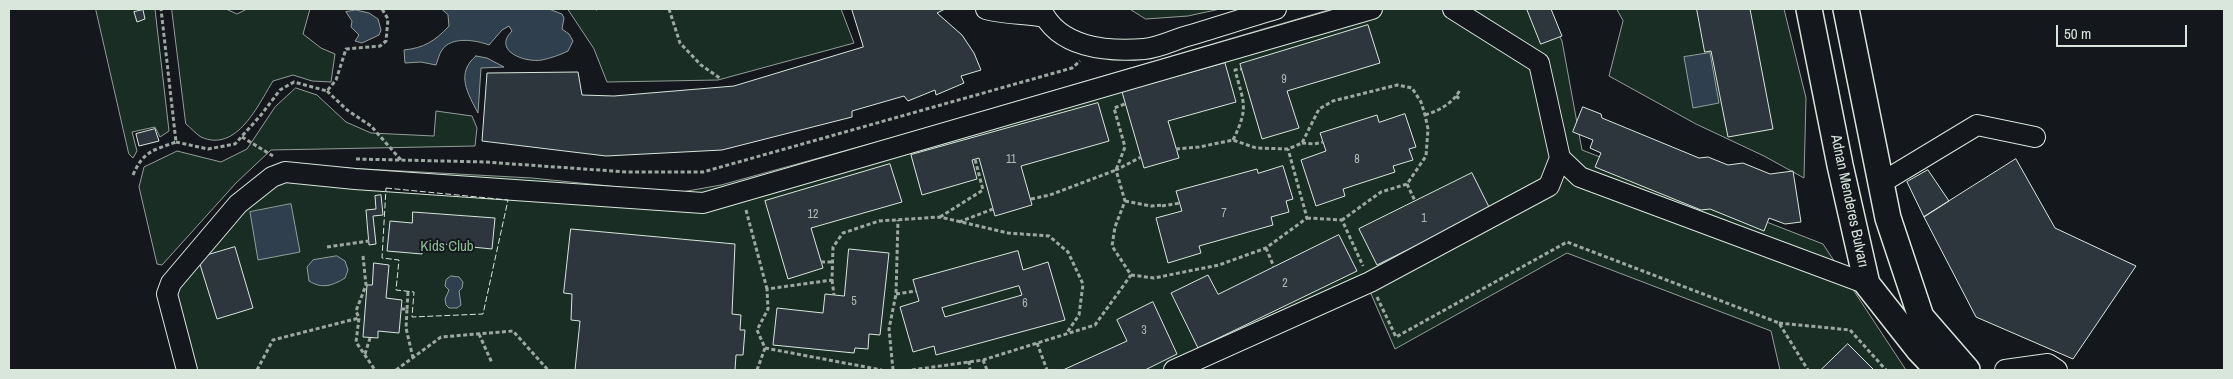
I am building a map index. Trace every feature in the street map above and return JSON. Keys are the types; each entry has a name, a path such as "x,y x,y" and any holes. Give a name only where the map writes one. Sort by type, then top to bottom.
{"main road":[{"name":"Adnan Menderes Bulvarı","path":"1809,9 1840,165 1867,284 1908,337 1938,370"},
{"path":"1846,9 1888,218 1921,317 1967,370"}],"street":[{"path":"986,9 991,12 1042,13 1073,42 1096,48 1146,49 1276,9"},
{"path":"187,370 167,294 171,283 238,204 272,177 285,172 395,182 703,204 1372,9"},
{"path":"1174,370 1370,282 1550,186 1560,158 1538,63 1453,9"},
{"path":"1881,183 1977,125 2035,137"},
{"path":"1560,158 1580,177 1867,284"},
{"path":"2005,370 2048,364 2057,370"}],"path":[{"path":"161,9 176,142"},
{"path":"327,91 336,80 346,49 380,46 386,41 388,19 382,9"},
{"path":"669,9 680,43 701,65 721,78"},
{"path":"353,159 485,162 627,172 703,172 745,162 1072,68 1096,48"},
{"path":"1233,140 1241,124 1245,108 1234,70 1241,69"},
{"path":"133,175 139,161 148,152 176,142 208,149 234,144 242,137 280,90 294,82 327,91 347,110 371,126 401,160"},
{"path":"1125,104 1114,108 1125,147 1116,170 1125,201 1115,227 1112,246 1131,275 1154,278 1219,265 1266,248 1307,218 1342,220 1381,192 1407,184 1426,156 1428,129 1420,102 1412,88 1396,85 1334,101 1319,109 1302,143"},
{"path":"1425,115 1441,110 1460,90"},
{"path":"1456,96 1461,100"},
{"path":"242,137 271,156 279,157"},
{"path":"1176,148 1200,147 1233,140 1256,148 1288,149 1302,143 1314,144 1323,142"},
{"path":"1288,149 1307,218"},
{"path":"1031,199 1050,195 1116,170 1141,158"},
{"path":"940,217 983,190 975,159"},
{"path":"1407,184 1415,201"},
{"path":"742,192 748,223 767,289 768,309 757,330 765,348 757,370"},
{"path":"1125,201 1151,206 1180,203"},
{"path":"959,222 993,209"},
{"path":"834,295 832,247 843,233 879,220 940,217 1008,233 1049,236 1068,252 1083,284 1079,315 1066,334"},
{"path":"893,370 889,329 896,294 898,220"},
{"path":"1342,220 1396,336 1567,242 1779,323 1850,330 1886,370"},
{"path":"327,247 369,241"},
{"path":"1266,248 1274,267"},
{"path":"363,256 366,285 356,311 359,318 356,342 375,370"},
{"path":"821,262 832,262"},
{"path":"912,370 983,360 1095,325 1131,275"},
{"path":"767,289 832,280"},
{"path":"896,294 916,291"},
{"path":"408,292 406,328 413,358"},
{"path":"401,309 407,310"},
{"path":"257,370 273,340 359,318"},
{"path":"1779,323 1808,370"},
{"path":"396,370 441,337 513,331 548,370"},
{"path":"479,334 492,363"},
{"path":"364,355 370,338"},
{"path":"1036,343 1047,370"},
{"path":"765,348 882,370"},
{"path":"983,360 987,370"},
{"path":"969,362 970,370"}],"green space":[{"path":"96,9 155,9 169,131 160,137 155,127 132,132 137,151 133,158 129,154"},
{"path":"172,9 226,9 237,14 247,9 310,9 303,34 321,48 335,54 331,82 312,81 293,75 273,81 253,113 236,133 214,140 201,137 186,124"},
{"path":"568,9 841,9 854,43 718,80 607,82 594,49"},
{"path":"1130,9 1220,9 1188,16 1146,19"},
{"name":"Kids Club","path":"1332,9 1545,9 1562,41 1582,150 1823,244 1906,370 1780,370 1771,331 1567,253 1395,349 1365,280 1165,370 196,370 176,295 206,233 261,176 346,168 532,178 676,193 721,185 902,135"},
{"path":"1617,9 1784,9 1806,98 1804,178 1764,156 1696,124 1609,76 1623,21"},
{"path":"296,88 317,95 346,122 371,133 434,136 436,111 472,116 477,128 475,146 271,150 236,183 162,265 157,264 139,187 144,167 177,151 221,162 247,149 275,107"}],"water":[{"path":"442,9 549,9 562,14 564,18 562,29 569,34 573,41 568,51 562,54 542,60 527,60 508,50 507,38 512,31 509,26 502,30 489,45 464,40 451,43 442,50 436,65 421,62 405,63 404,50 418,48 429,43 449,26 448,15"},
{"path":"356,10 369,13 378,19 381,30 379,35 362,43 355,41 359,35 351,27 352,21 346,12"},
{"path":"1710,53 1719,103 1693,108 1684,57"},
{"path":"476,56 487,58 504,67 481,68 478,113 465,84 466,69"},
{"path":"291,204 300,252 258,260 250,212"},
{"path":"337,256 345,261 348,270 345,278 327,286 309,281 307,267 313,260"},
{"path":"451,276 459,277 463,282 462,288 459,291 461,305 457,308 449,308 446,305 445,299 449,290 445,286 446,280"}],"building":[{"path":"852,9 945,9 937,13 962,35 974,53 981,70 961,76 964,83 936,95 935,90 908,101 904,96 852,111 852,117 722,150 606,156 482,141 487,73 578,72 582,95 614,96 734,86 863,47"},
{"path":"1527,9 1551,9 1562,36 1541,44"},
{"path":"1697,9 1750,9 1773,129 1728,137 1711,51 1705,52"},
{"path":"143,10 145,19 137,22 134,12"},
{"path":"1368,25 1380,63 1287,91 1299,128 1262,139 1240,64"},
{"path":"1225,63 1236,102 1168,121 1179,158 1144,168 1122,92"},
{"path":"1098,103 1109,141 1021,166 1032,205 995,216 979,158 972,160 977,179 922,195 911,155"},
{"path":"1583,107 1601,114 1602,118 1699,158 1708,157 1728,165 1743,163 1770,174 1793,171 1801,222 1785,224 1769,218 1764,231 1710,209 1701,210 1595,167 1601,153 1590,148 1593,140 1573,132"},
{"path":"1405,114 1416,147 1409,149 1413,160 1393,166 1395,172 1343,189 1345,196 1316,206 1301,160 1326,151 1320,133 1377,115 1379,122"},
{"path":"155,129 159,141 139,146 136,134"},
{"path":"2016,159 2055,228 2136,266 2073,359 1976,317 1924,217"},
{"path":"890,164 902,202 811,228 823,268 788,279 765,201"},
{"path":"1283,166 1293,199 1286,201 1289,212 1271,217 1273,225 1199,246 1201,253 1168,263 1156,218 1182,211 1176,191 1257,169 1258,173"},
{"path":"1928,170 1949,201 1924,217 1907,182"},
{"path":"1472,173 1490,209 1377,265 1359,229"},
{"path":"381,195 383,215 373,216 376,244 369,245 366,210 376,209 375,196"},
{"path":"413,212 495,218 492,249 423,242 422,254 387,251 390,221 412,223"},
{"path":"571,229 735,244 732,314 741,315 740,330 745,330 743,355 736,355 735,370 575,370 580,321 571,320 572,294 564,293"},
{"path":"1339,235 1357,271 1198,348 1171,293 1208,275 1218,294"},
{"path":"235,247 253,308 217,319 198,258"},
{"path":"849,249 889,253 880,335 869,334 868,349 855,348 854,353 773,345 777,308 823,313 825,294 844,296"},
{"path":"1018,251 1023,270 1048,262 1065,320 936,355 934,346 913,352 900,307 919,301 913,280","holes":["1019,286 1022,295 945,317 942,308"]},
{"path":"374,263 389,265 386,298 402,300 399,333 378,331 378,338 363,337 367,285 372,285"},
{"path":"1153,302 1177,354 1145,370 1063,370 1127,341 1117,320"},
{"path":"1848,344 1874,370 1821,370"}],"fence":[{"path":"386,188 508,200 483,314 412,317 414,292 396,290 399,260 382,258 386,188"}]}
